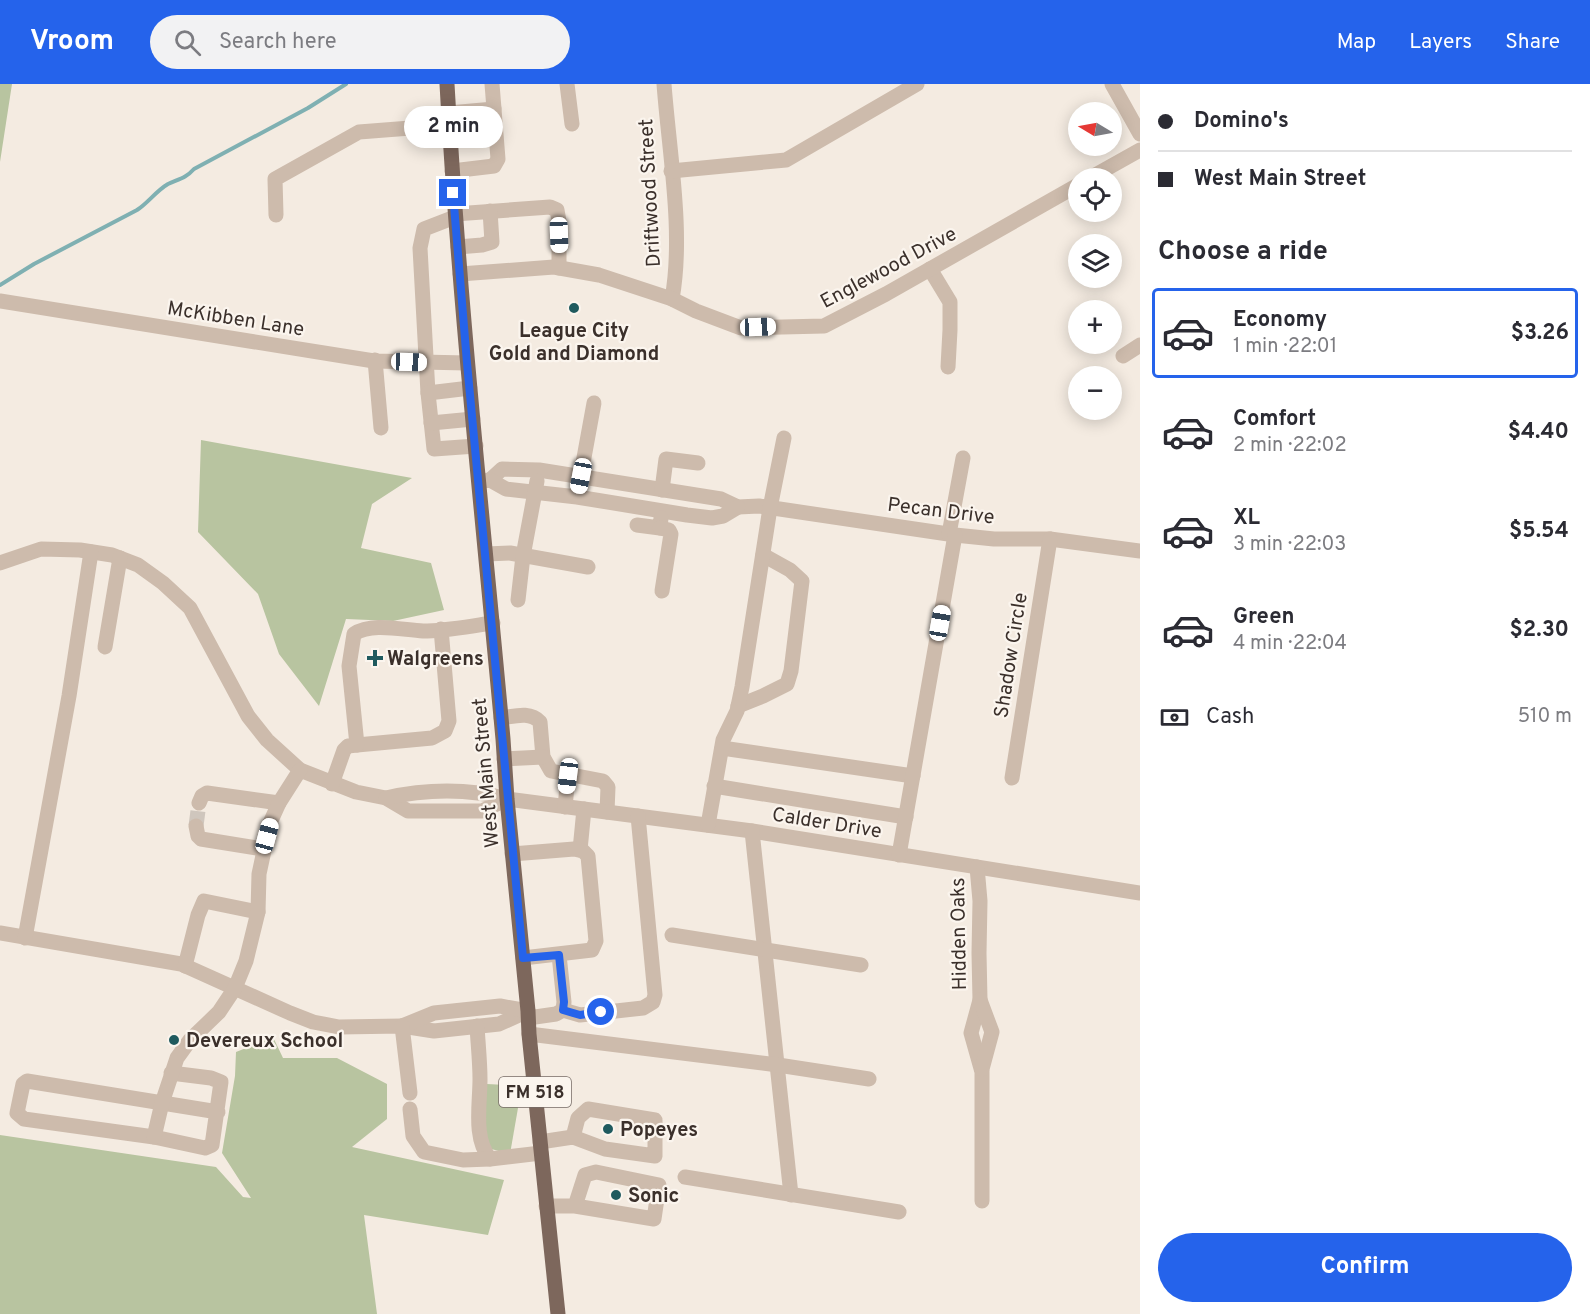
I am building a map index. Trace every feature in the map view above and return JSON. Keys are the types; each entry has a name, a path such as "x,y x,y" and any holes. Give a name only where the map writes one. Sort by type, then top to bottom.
{"main road":[{"name":"West Main Street","path":"447,84 467,363 476,446 485,480 486,554 507,799 558,1314"}],"street":[{"path":"452,171 494,166 498,159 492,84"},
{"path":"567,84 572,124"},
{"name":"Driftwood Street","path":"664,84 676,221 672,299"},
{"path":"671,171 786,160 917,84"},
{"path":"1112,84 1140,134"},
{"path":"276,215 275,179 359,132 449,119 494,109"},
{"path":"1108,168 1140,150"},
{"name":"Englewood Drive","path":"460,274 559,268 599,275 672,299 696,312 741,328 824,326 1068,191"},
{"path":"476,446 434,449 428,393 420,248 424,229 455,216 550,207 556,210 559,221 559,268"},
{"path":"458,247 492,242 490,211"},
{"path":"930,269 950,302 948,367"},
{"name":"McKibben Lane","path":"0,301 375,360 467,363"},
{"path":"1123,356 1140,345"},
{"path":"375,360 381,428"},
{"path":"428,393 470,388"},
{"path":"577,497 594,404"},
{"path":"431,423 473,419"},
{"path":"708,825 722,748 738,706 770,508 784,438"},
{"path":"899,855 963,458"},
{"path":"662,490 666,459 698,463"},
{"name":"Pecan Drive","path":"485,480 502,469 539,470 721,499 738,507 759,506 952,535 994,539 1050,539 1140,551"},
{"path":"518,600 523,556 539,470"},
{"name":"Pecan Drive","path":"485,480 506,489 577,497 711,518 723,516 738,507"},
{"path":"660,528 663,511"},
{"path":"637,525 660,528 671,534 662,591"},
{"name":"Shadow Circle","path":"1012,778 1050,539"},
{"path":"0,563 40,549 91,552 120,558 138,565 190,608 248,716 267,740 300,770 332,784 344,750 348,746 432,738 445,731 449,721 441,629"},
{"path":"25,938 69,696 91,552"},
{"path":"486,554 523,556 588,567"},
{"path":"738,706 787,684 791,671 802,581 790,570 763,555"},
{"path":"105,647 120,558"},
{"path":"357,745 349,666 354,634 383,628 424,631 493,623"},
{"path":"501,718 526,715 536,717 540,722 543,757 551,771 603,782 608,787 607,812"},
{"path":"722,748 913,776"},
{"path":"504,759 543,757"},
{"path":"154,1137 162,1103 177,1058 190,1040 219,1012 235,988 246,961 258,912 259,874 270,823 279,803 300,770"},
{"path":"565,807 568,776"},
{"name":"Calder Drive","path":"332,784 386,798 410,792 482,792 507,799 752,831 1140,893"},
{"path":"714,786 906,818"},
{"path":"199,803 202,796 207,793 279,803"},
{"path":"580,850 584,809"},
{"path":"402,1026 434,1013 500,1006 528,1014 556,1014 563,1010 580,1015 644,1008 653,1002 655,995 638,816"},
{"path":"196,826 198,836 201,838 263,849"},
{"path":"752,831 791,1195"},
{"path":"512,854 574,849 588,856 596,941 592,950 523,958"},
{"name":"Hidden Oaks","path":"977,867 980,901 980,1000 971,1033 982,1072 982,1201"},
{"path":"185,966 198,915 204,901 258,912"},
{"path":"0,933 185,966 313,1022 339,1027 402,1026 434,1031 499,1024 528,1014"},
{"path":"672,935 861,965"},
{"path":"559,955 563,1010"},
{"path":"402,1026 410,1093"},
{"path":"477,1026 480,1077 479,1126 483,1150 490,1159"},
{"path":"529,1034 778,1065 869,1079"},
{"path":"171,1073 211,1078 221,1082 218,1112 212,1145 205,1148 154,1137 24,1119 17,1113 23,1084 27,1081 218,1112"},
{"path":"411,1109 413,1136 424,1152 464,1160 490,1159 540,1148 573,1137 605,1149 655,1156 655,1120 588,1109 578,1118 573,1137"},
{"path":"546,1206 575,1206 654,1219 659,1185 596,1172 585,1175 575,1206"},
{"path":"685,1177 899,1212"}],"green space":[{"path":"0,84 12,84 0,162"},
{"path":"201,440 412,478 372,504 361,548 431,563 444,610 393,621 346,619 319,706 279,654 258,594 198,532"},
{"path":"273,1037 283,1058 337,1058 387,1084 387,1119 352,1147 504,1180 488,1235 364,1215 377,1314 0,1314 0,1135 216,1167 243,1197 251,1198 222,1153 235,1076 236,1052"},
{"path":"487,1084 506,1085 518,1108 510,1154 480,1146"}],"waterway":[{"path":"0,285 34,264 137,210 168,184 308,108 346,84"}],"tunnel":[{"path":"196,826 199,803"}],"place":[{"name":"League City Gold and Diamond","path":"574,308"},
{"name":"Walgreens","path":"375,658"},
{"name":"Devereux School","path":"174,1040"},
{"name":"Popeyes","path":"608,1129"},
{"name":"Sonic","path":"616,1195"}],"route":[{"path":"453,193 523,958 559,955 563,1010 580,1015 601,1012"}]}
